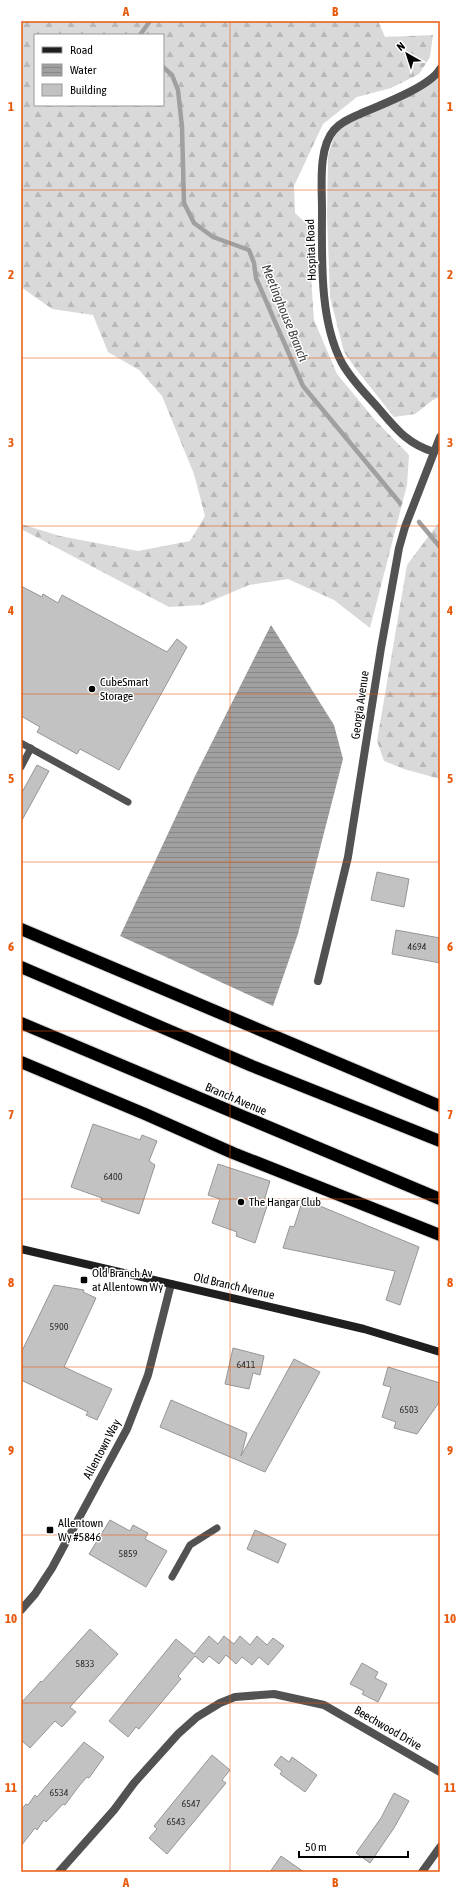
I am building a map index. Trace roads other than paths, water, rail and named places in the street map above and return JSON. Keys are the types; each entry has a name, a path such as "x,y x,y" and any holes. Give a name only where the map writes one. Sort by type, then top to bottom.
{"highway":[{"path":"21,930 440,1106"},
{"path":"21,967 252,1066 440,1141"},
{"name":"Branch Avenue","path":"21,1023 440,1199"},
{"path":"21,1062 233,1153 440,1235"}],"main road":[{"name":"Old Branch Avenue","path":"21,1249 364,1329 440,1352"}],"street":[{"name":"Hospital Road","path":"434,452 420,448 399,432 350,375 336,349 327,317 322,262 322,197 324,152 326,142 334,129 349,119 426,83 440,69"},
{"name":"Georgia Avenue","path":"318,981 348,856 380,648 399,548 405,527 440,437"},
{"name":"Allentown Way","path":"21,1610 52,1568 124,1437 148,1375 171,1284"},
{"name":"Beechwood Drive","path":"59,1872 178,1734 197,1717 220,1703 236,1696 274,1694 324,1705 440,1772"},
{"path":"422,1872 440,1847"}],"lane":[{"path":"21,743 128,802"},
{"path":"21,767 31,748"},
{"path":"172,1577 190,1545 217,1528"}],"water":[{"path":"271,625 334,725 343,759 298,934 273,1006 120,936 194,778"}],"waterway":[{"name":"Meetinghouse Branch","path":"141,34 150,21"},
{"name":"Meetinghouse Branch","path":"164,68 172,75 178,90 182,127 184,203 194,223 213,237 249,250 254,263 256,278 303,386 400,503"},
{"name":"Meetinghouse Branch","path":"419,522 440,547"}],"place":[{"name":"CubeSmart Storage","path":"92,689"},
{"name":"The Hangar Club","path":"241,1202"},
{"name":"Old Branch Av at Allentown Wy","path":"84,1280"},
{"name":"Allentown Wy #5846","path":"50,1530"}]}
